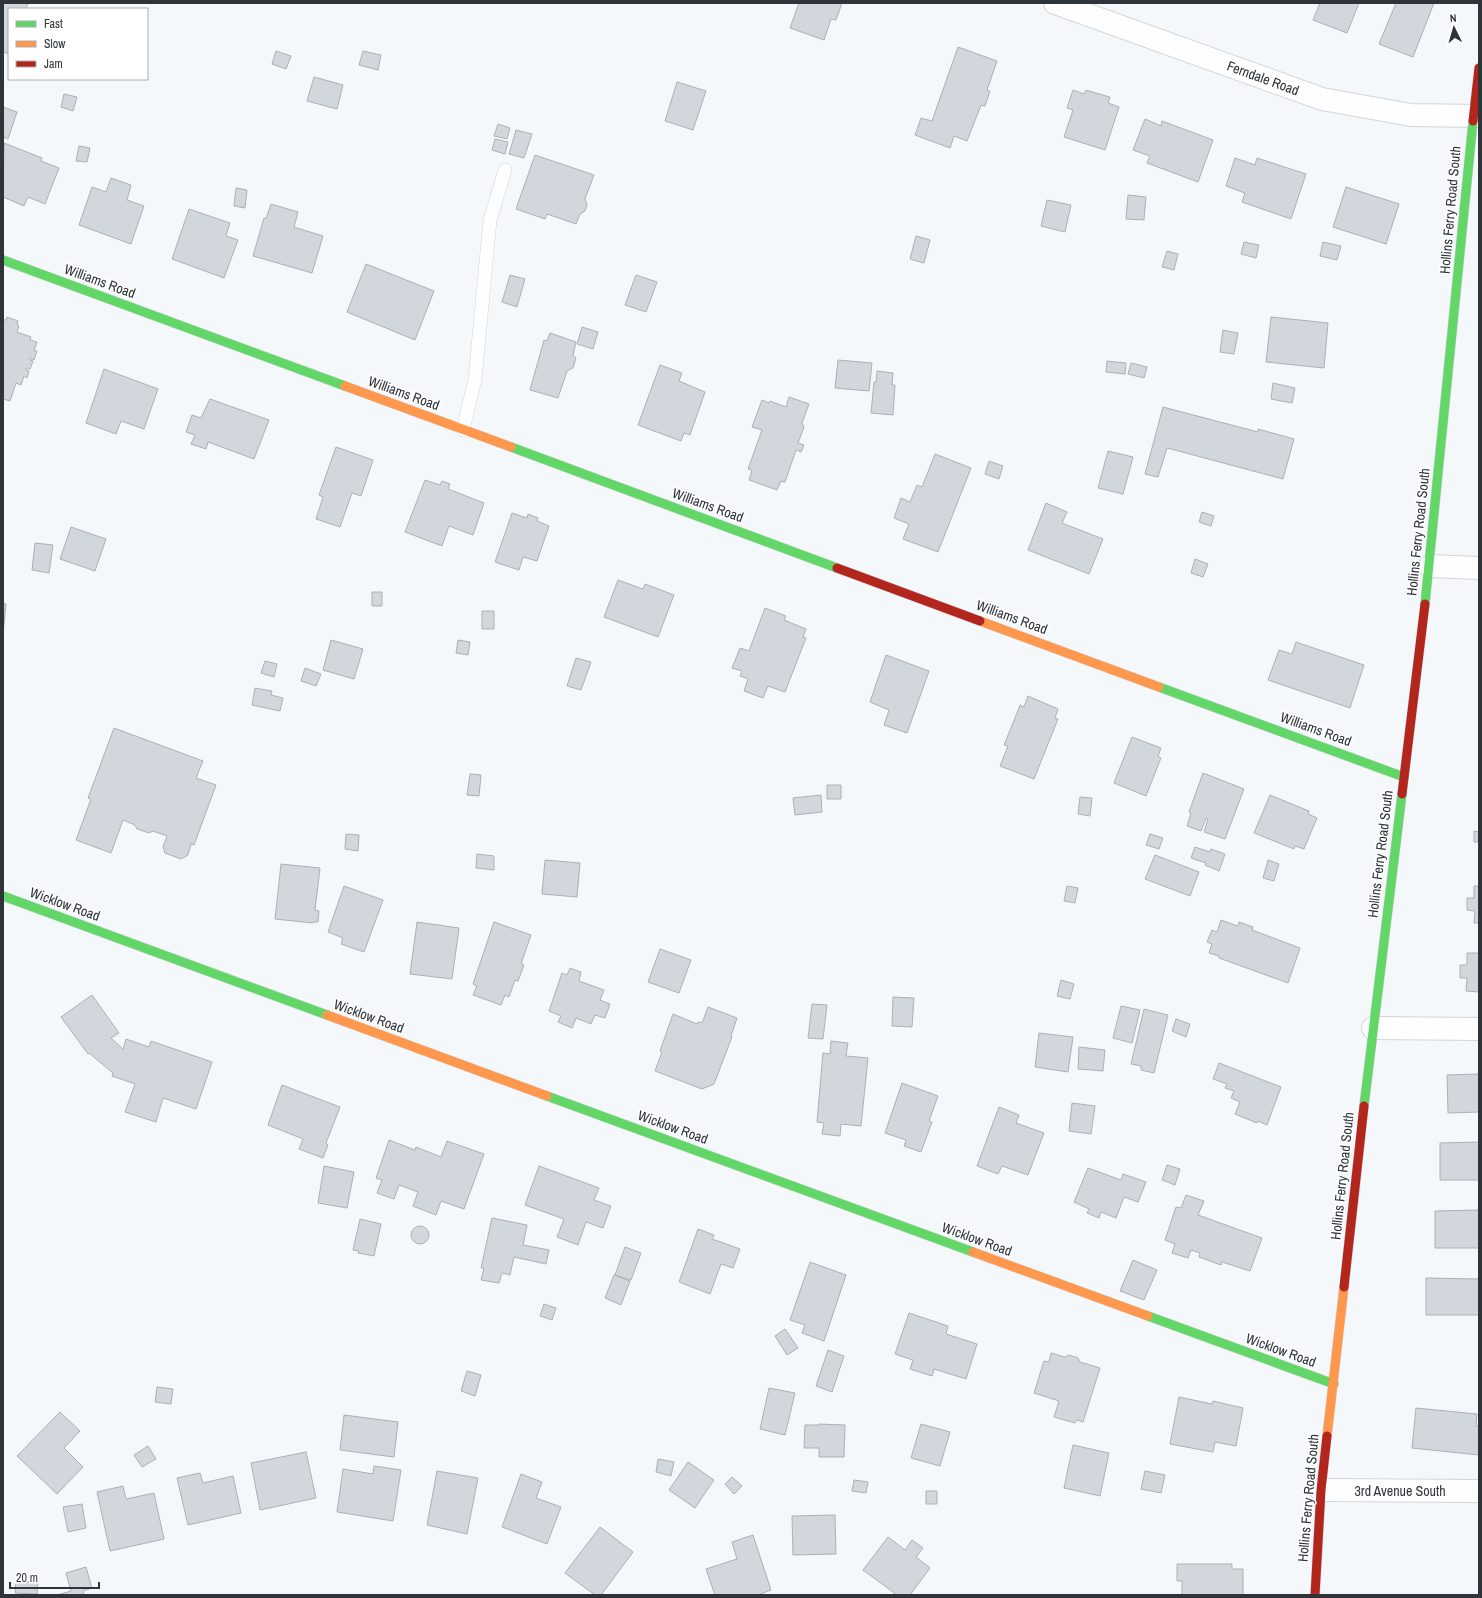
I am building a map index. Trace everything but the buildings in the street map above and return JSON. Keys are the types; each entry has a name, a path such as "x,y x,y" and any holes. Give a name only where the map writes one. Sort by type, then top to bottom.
{"street":[{"name":"Ferndale Road","path":"1055,3 1322,99 1412,115 1476,116"},
{"name":"Hollins Ferry Road South","path":"1315,1595 1321,1490 1373,1028 1430,566 1476,116 1479,68"},
{"name":"Williams Road","path":"3,260 1404,776"},
{"path":"1430,566 1479,568"},
{"name":"Wicklow Road","path":"3,896 1334,1384"},
{"path":"1373,1028 1479,1029"},
{"name":"3rd Avenue South","path":"1321,1490 1479,1491"}],"lane":[{"path":"463,430 475,379 490,220 505,170"}],"traffic: fast":[{"path":"1425,604 1473,121"},
{"path":"3,260 345,386"},
{"path":"511,447 837,568"},
{"path":"1159,687 1404,777"},
{"path":"1364,1106 1402,794"},
{"path":"3,896 327,1015"},
{"path":"547,1096 973,1252"},
{"path":"1148,1316 1334,1384"}],"traffic: slow":[{"path":"345,386 511,447"},
{"path":"980,621 1159,687"},
{"path":"327,1015 547,1096"},
{"path":"973,1252 1148,1316"},
{"path":"1327,1436 1344,1287"}],"traffic: jam":[{"path":"1473,121 1479,68"},
{"path":"837,568 980,621"},
{"path":"1402,794 1425,604"},
{"path":"1344,1287 1364,1106"},
{"path":"1315,1595 1321,1490 1327,1436"}]}
